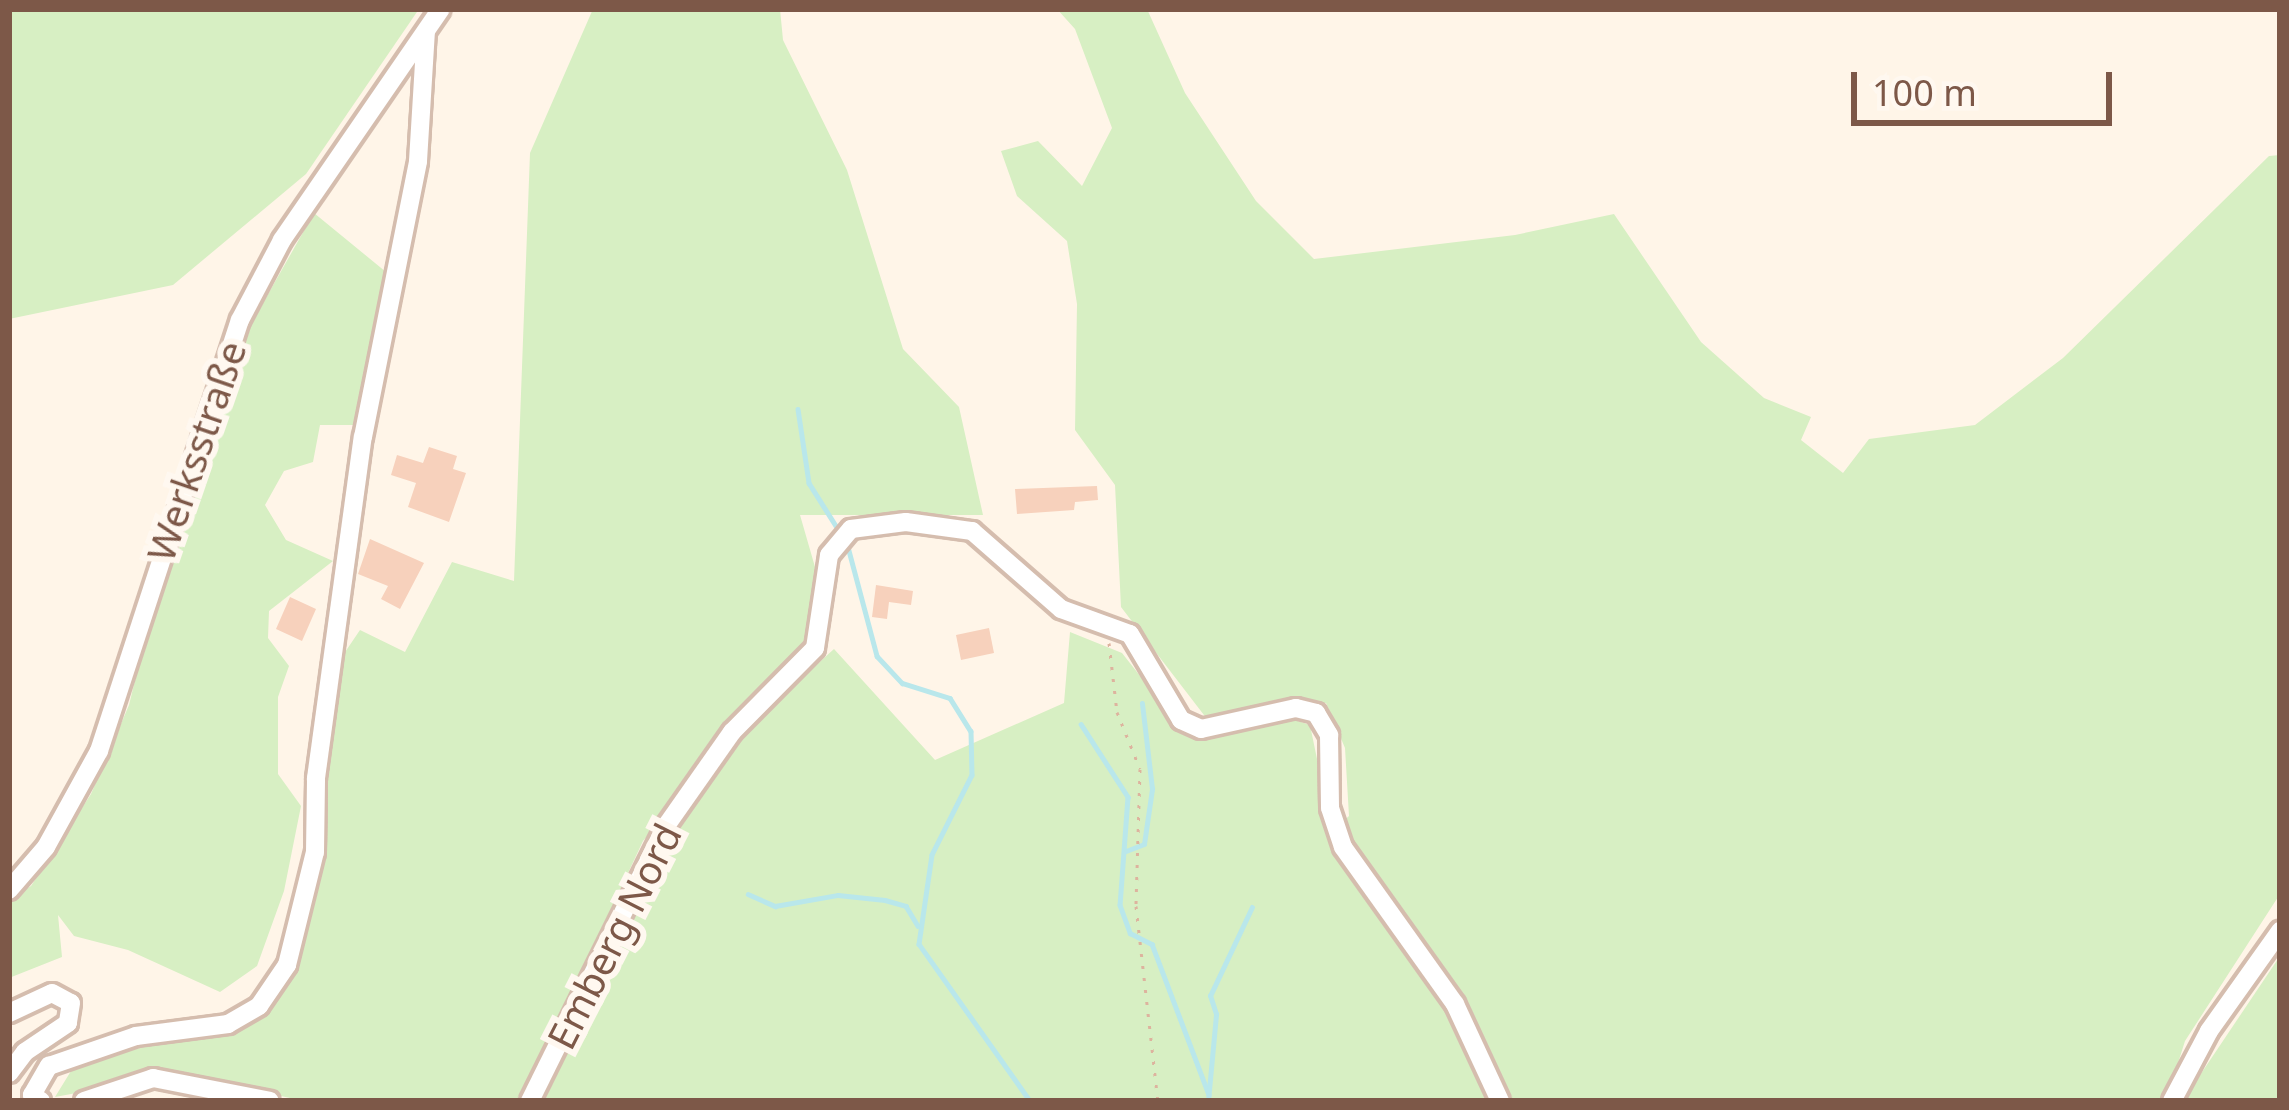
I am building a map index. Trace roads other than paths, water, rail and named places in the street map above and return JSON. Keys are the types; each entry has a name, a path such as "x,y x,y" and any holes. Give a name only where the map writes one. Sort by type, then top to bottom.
{"street":[{"path":"41,1101 32,1095 49,1066 136,1036 228,1024 259,1006 287,965 315,852 318,757 363,437 418,161 426,31 441,9"},
{"name":"Werksstraße","path":"9,890 46,847 98,751 240,320 282,240 426,31"},
{"name":"Emberg Nord","path":"530,1101 666,826 732,732 815,648 829,555 851,529 906,522 972,531 1061,608 1130,634 1181,719 1201,729 1296,708 1316,712 1329,735 1330,808 1343,847 1455,1004 1500,1101"},
{"path":"2172,1101 2209,1031 2280,931"},
{"path":"9,1013 52,993 71,1003 68,1023 9,1073"},
{"path":"84,1101 153,1078 270,1101"}],"waterway":[{"path":"798,409 809,483 838,529"},
{"path":"847,543 877,656 902,683 950,698 971,731 972,775 932,855 919,944 1030,1101"},
{"path":"1126,851 1144,844 1152,789 1142,704"},
{"path":"1081,724 1128,797 1120,905 1130,933 1152,944 1209,1095"},
{"path":"748,894 775,906 838,895 885,900 906,906 918,926"},
{"path":"1208,1101 1216,1014 1210,996 1252,907"}]}
